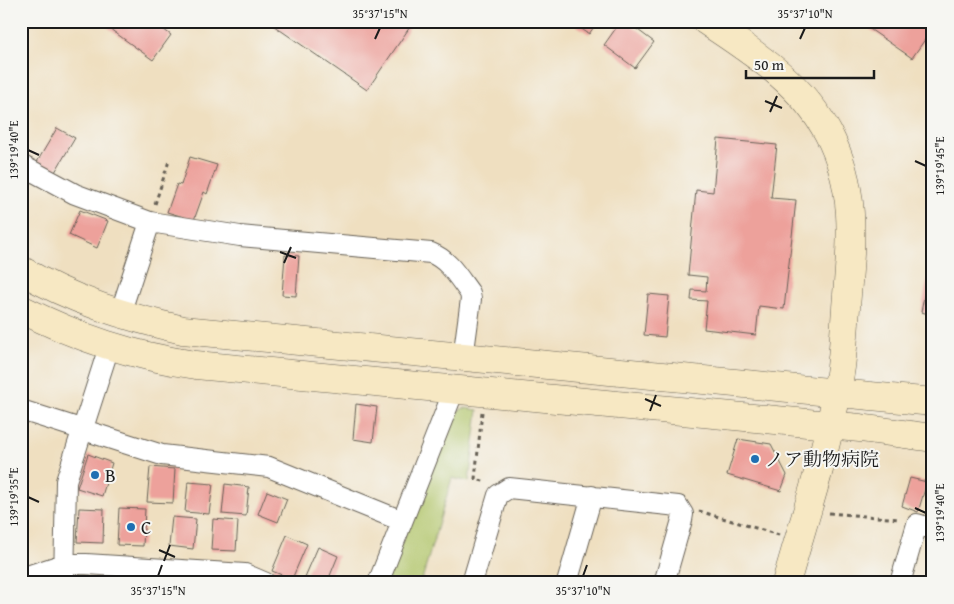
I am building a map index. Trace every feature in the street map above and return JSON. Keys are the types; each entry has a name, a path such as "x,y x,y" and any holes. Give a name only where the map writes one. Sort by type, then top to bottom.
{"street":[{"path":"706,21 766,62 794,87 828,132 842,166 851,204 852,224 841,367 829,425 786,583"},
{"path":"21,165 75,194 150,222 218,233 431,253 439,256 446,260 470,292 471,299 463,358"},
{"path":"120,314 150,222"},
{"path":"21,270 83,301 120,314 183,330 933,402"},
{"path":"21,309 59,328 109,347 136,355 196,365 829,425 933,438"},
{"path":"64,574 66,482 109,347"},
{"path":"378,583 454,390"},
{"path":"21,410 162,455 269,467 402,521"},
{"path":"472,583 498,495 509,488 671,504 681,509 682,520 664,583"},
{"path":"567,583 592,496"},
{"path":"900,583 925,526"},
{"path":"21,578 64,574 245,574 266,583"}],"path":[{"path":"150,222 169,161"},
{"path":"483,404 475,479 492,483"},
{"path":"681,509 694,510 780,535"},
{"path":"825,512 907,519 925,526"}],"green space":[{"path":"464,408 478,410 469,482 452,478 421,583 385,583 456,412"}],"building":[{"path":"99,21 152,21 171,35 153,60"},
{"path":"267,21 414,21 367,90"},
{"path":"570,21 598,21 589,34"},
{"path":"621,21 626,21 654,42 635,68 604,45"},
{"path":"858,21 933,21 933,28 912,58"},
{"path":"57,128 75,138 55,172 37,162"},
{"path":"718,139 777,145 771,198 796,200 784,309 759,306 756,335 704,329 707,301 691,300 692,290 706,291 707,277 688,275 696,190 713,192"},
{"path":"190,157 217,165 207,194 204,192 194,220 167,212 177,184 181,185"},
{"path":"80,210 108,221 97,248 69,235"},
{"path":"285,255 299,256 296,296 282,295"},
{"path":"933,257 933,315 921,312"},
{"path":"648,294 669,296 665,337 644,335"},
{"path":"356,404 377,407 373,442 353,439"},
{"name":"ノア動物病院","path":"738,439 771,444 787,475 781,491 727,475"},
{"name":"B","path":"88,454 112,463 102,496 77,488"},
{"path":"150,467 175,469 173,503 147,502"},
{"path":"910,478 927,482 918,512 902,506"},
{"path":"188,482 213,484 209,514 185,512"},
{"path":"225,484 249,487 246,516 222,514"},
{"path":"267,491 287,499 278,522 258,514"},
{"path":"79,508 104,509 103,543 77,542"},
{"name":"C","path":"119,508 145,509 143,546 117,545"},
{"path":"172,517 196,519 193,549 169,546"},
{"path":"213,519 238,521 236,551 211,550"},
{"path":"287,535 307,544 292,579 272,571"},
{"path":"318,547 338,556 327,583 318,583 305,577"}],"place":[{"name":"ノア動物病院","path":"755,459"},
{"name":"B","path":"95,475"},
{"name":"C","path":"131,527"}]}
